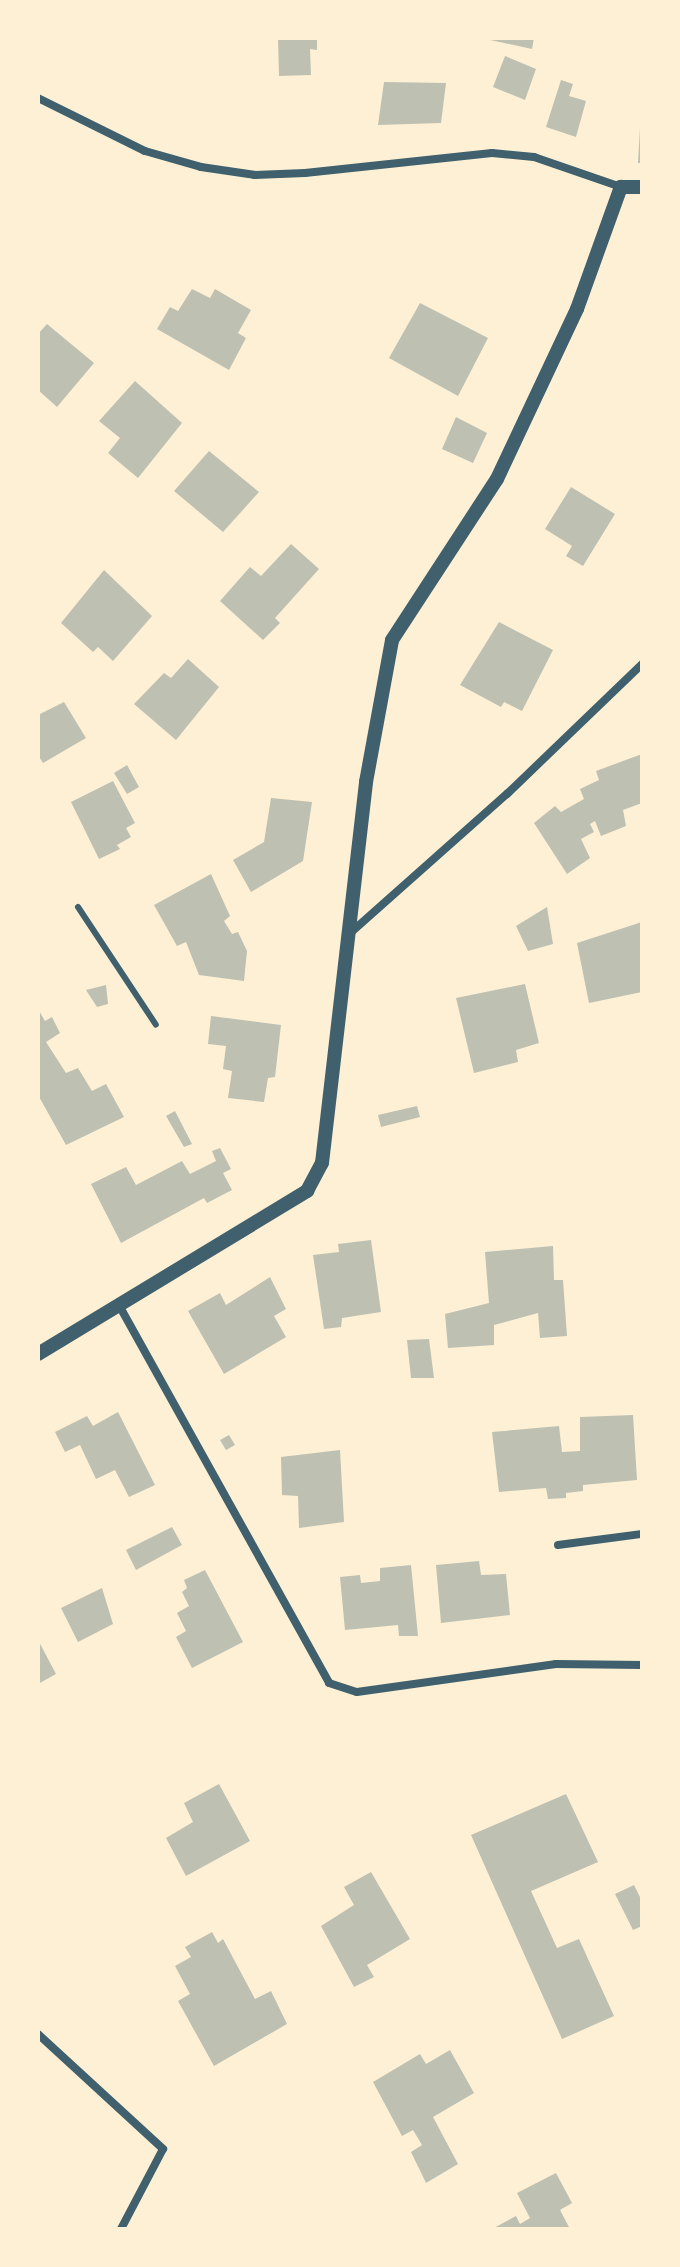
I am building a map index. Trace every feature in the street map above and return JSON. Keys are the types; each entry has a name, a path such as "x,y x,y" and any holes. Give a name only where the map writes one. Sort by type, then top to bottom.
{"street":[{"path":"38,98 145,151 201,167 293,173 492,153 534,157 621,187 642,187"},
{"path":"38,1354 307,1191 322,1163 366,782 392,640 497,479 577,309 621,187"},
{"path":"347,936 507,794 642,664"},
{"path":"120,1307 329,1683 357,1692 556,1664 642,1665"},
{"path":"558,1545 642,1534"},
{"path":"38,2034 163,2149 121,2229"}],"lane":[{"path":"78,907 156,1025"}],"building":[{"path":"278,38 317,38 317,50 310,49 311,75 279,76"},
{"path":"481,38 534,38 532,49"},
{"path":"505,56 536,69 525,100 493,87"},
{"path":"561,80 573,84 569,96 586,101 576,137 546,127"},
{"path":"384,82 446,83 441,123 378,125"},
{"path":"640,128 642,163 638,163"},
{"path":"192,289 210,298 215,289 251,310 238,333 246,338 229,370 157,329 170,307 178,311"},
{"path":"420,303 488,338 458,396 389,358"},
{"path":"47,324 94,363 57,407 38,390 38,334"},
{"path":"135,381 182,423 138,478 108,453 120,438 99,421"},
{"path":"456,417 487,433 473,463 442,449"},
{"path":"209,451 259,492 223,532 174,491"},
{"path":"571,487 615,514 583,566 566,556 572,546 545,529"},
{"path":"291,544 319,569 275,618 280,623 263,640 220,601 250,567 261,576"},
{"path":"104,570 152,616 113,661 98,647 93,652 61,623"},
{"path":"499,622 553,650 522,711 504,702 501,707 460,685"},
{"path":"188,659 219,687 176,740 134,704 164,673 171,678"},
{"path":"64,702 86,738 43,763 38,755 38,715"},
{"path":"642,754 642,803 623,810 626,826 601,836 595,821 590,824 594,832 581,839 590,858 567,874 534,823 555,806 561,812 584,799 580,789 599,780 596,771"},
{"path":"127,765 139,787 127,794 114,773"},
{"path":"113,781 135,823 126,828 131,837 117,845 120,849 99,859 71,802"},
{"path":"271,798 312,802 303,861 251,892 233,860 264,842"},
{"path":"211,874 230,916 224,921 232,934 238,932 247,951 244,981 199,975 186,942 177,946 154,905"},
{"path":"547,907 553,944 528,951 516,926"},
{"path":"642,922 642,992 589,1003 577,943"},
{"path":"525,984 539,1043 516,1050 518,1062 474,1073 456,998"},
{"path":"106,985 108,1004 97,1007 86,990"},
{"path":"38,1009 45,1021 52,1017 60,1033 46,1042 66,1073 78,1068 92,1091 106,1084 124,1117 66,1145 38,1095"},
{"path":"211,1016 281,1025 275,1077 268,1078 264,1102 228,1098 232,1071 223,1069 226,1046 208,1044"},
{"path":"417,1106 420,1117 381,1127 378,1115"},
{"path":"175,1111 192,1144 184,1147 166,1116"},
{"path":"220,1148 231,1169 223,1173 232,1190 207,1203 204,1198 121,1243 91,1184 126,1167 136,1185 182,1161 190,1174 216,1161 212,1151"},
{"path":"371,1240 381,1312 342,1318 341,1327 324,1329 313,1255 339,1252 338,1244"},
{"path":"553,1246 554,1280 563,1280 567,1336 540,1338 538,1313 494,1325 494,1345 448,1348 445,1314 489,1303 485,1252"},
{"path":"270,1277 286,1309 274,1316 286,1337 224,1374 188,1311 220,1293 226,1305"},
{"path":"429,1339 434,1378 411,1378 407,1340"},
{"path":"118,1412 155,1485 129,1497 115,1470 96,1479 80,1445 65,1452 55,1432 87,1416 93,1426"},
{"path":"633,1415 637,1480 583,1485 583,1491 566,1493 566,1498 548,1499 546,1488 499,1492 492,1432 559,1426 562,1452 580,1451 580,1417"},
{"path":"229,1435 235,1445 226,1450 220,1440"},
{"path":"340,1450 344,1522 299,1528 298,1496 282,1495 281,1457"},
{"path":"172,1527 182,1545 136,1570 126,1550"},
{"path":"479,1561 481,1575 506,1574 510,1615 441,1623 436,1565"},
{"path":"411,1565 418,1636 399,1636 398,1625 345,1630 340,1577 360,1575 361,1583 380,1581 380,1568"},
{"path":"205,1570 243,1642 192,1668 176,1637 186,1631 177,1613 189,1606 182,1592 187,1588 184,1580"},
{"path":"102,1588 113,1624 78,1642 61,1608"},
{"path":"38,1640 56,1674 38,1684"},
{"path":"219,1784 250,1841 186,1876 166,1838 193,1822 184,1803"},
{"path":"566,1794 598,1862 531,1891 557,1948 579,1939 614,2016 562,2039 471,1835"},
{"path":"371,1872 410,1939 367,1965 374,1977 354,1987 321,1926 354,1905 344,1887"},
{"path":"634,1885 642,1901 642,1926 633,1930 615,1894"},
{"path":"212,1932 218,1943 223,1939 255,1999 271,1991 287,2024 214,2066 178,2001 190,1994 175,1966 191,1957 185,1947"},
{"path":"450,2050 474,2093 433,2117 458,2164 426,2183 411,2152 422,2145 413,2130 402,2136 373,2082 420,2054 426,2064"},
{"path":"556,2173 572,2203 560,2210 570,2229 492,2229 516,2216 520,2224 530,2218 517,2193"}]}
